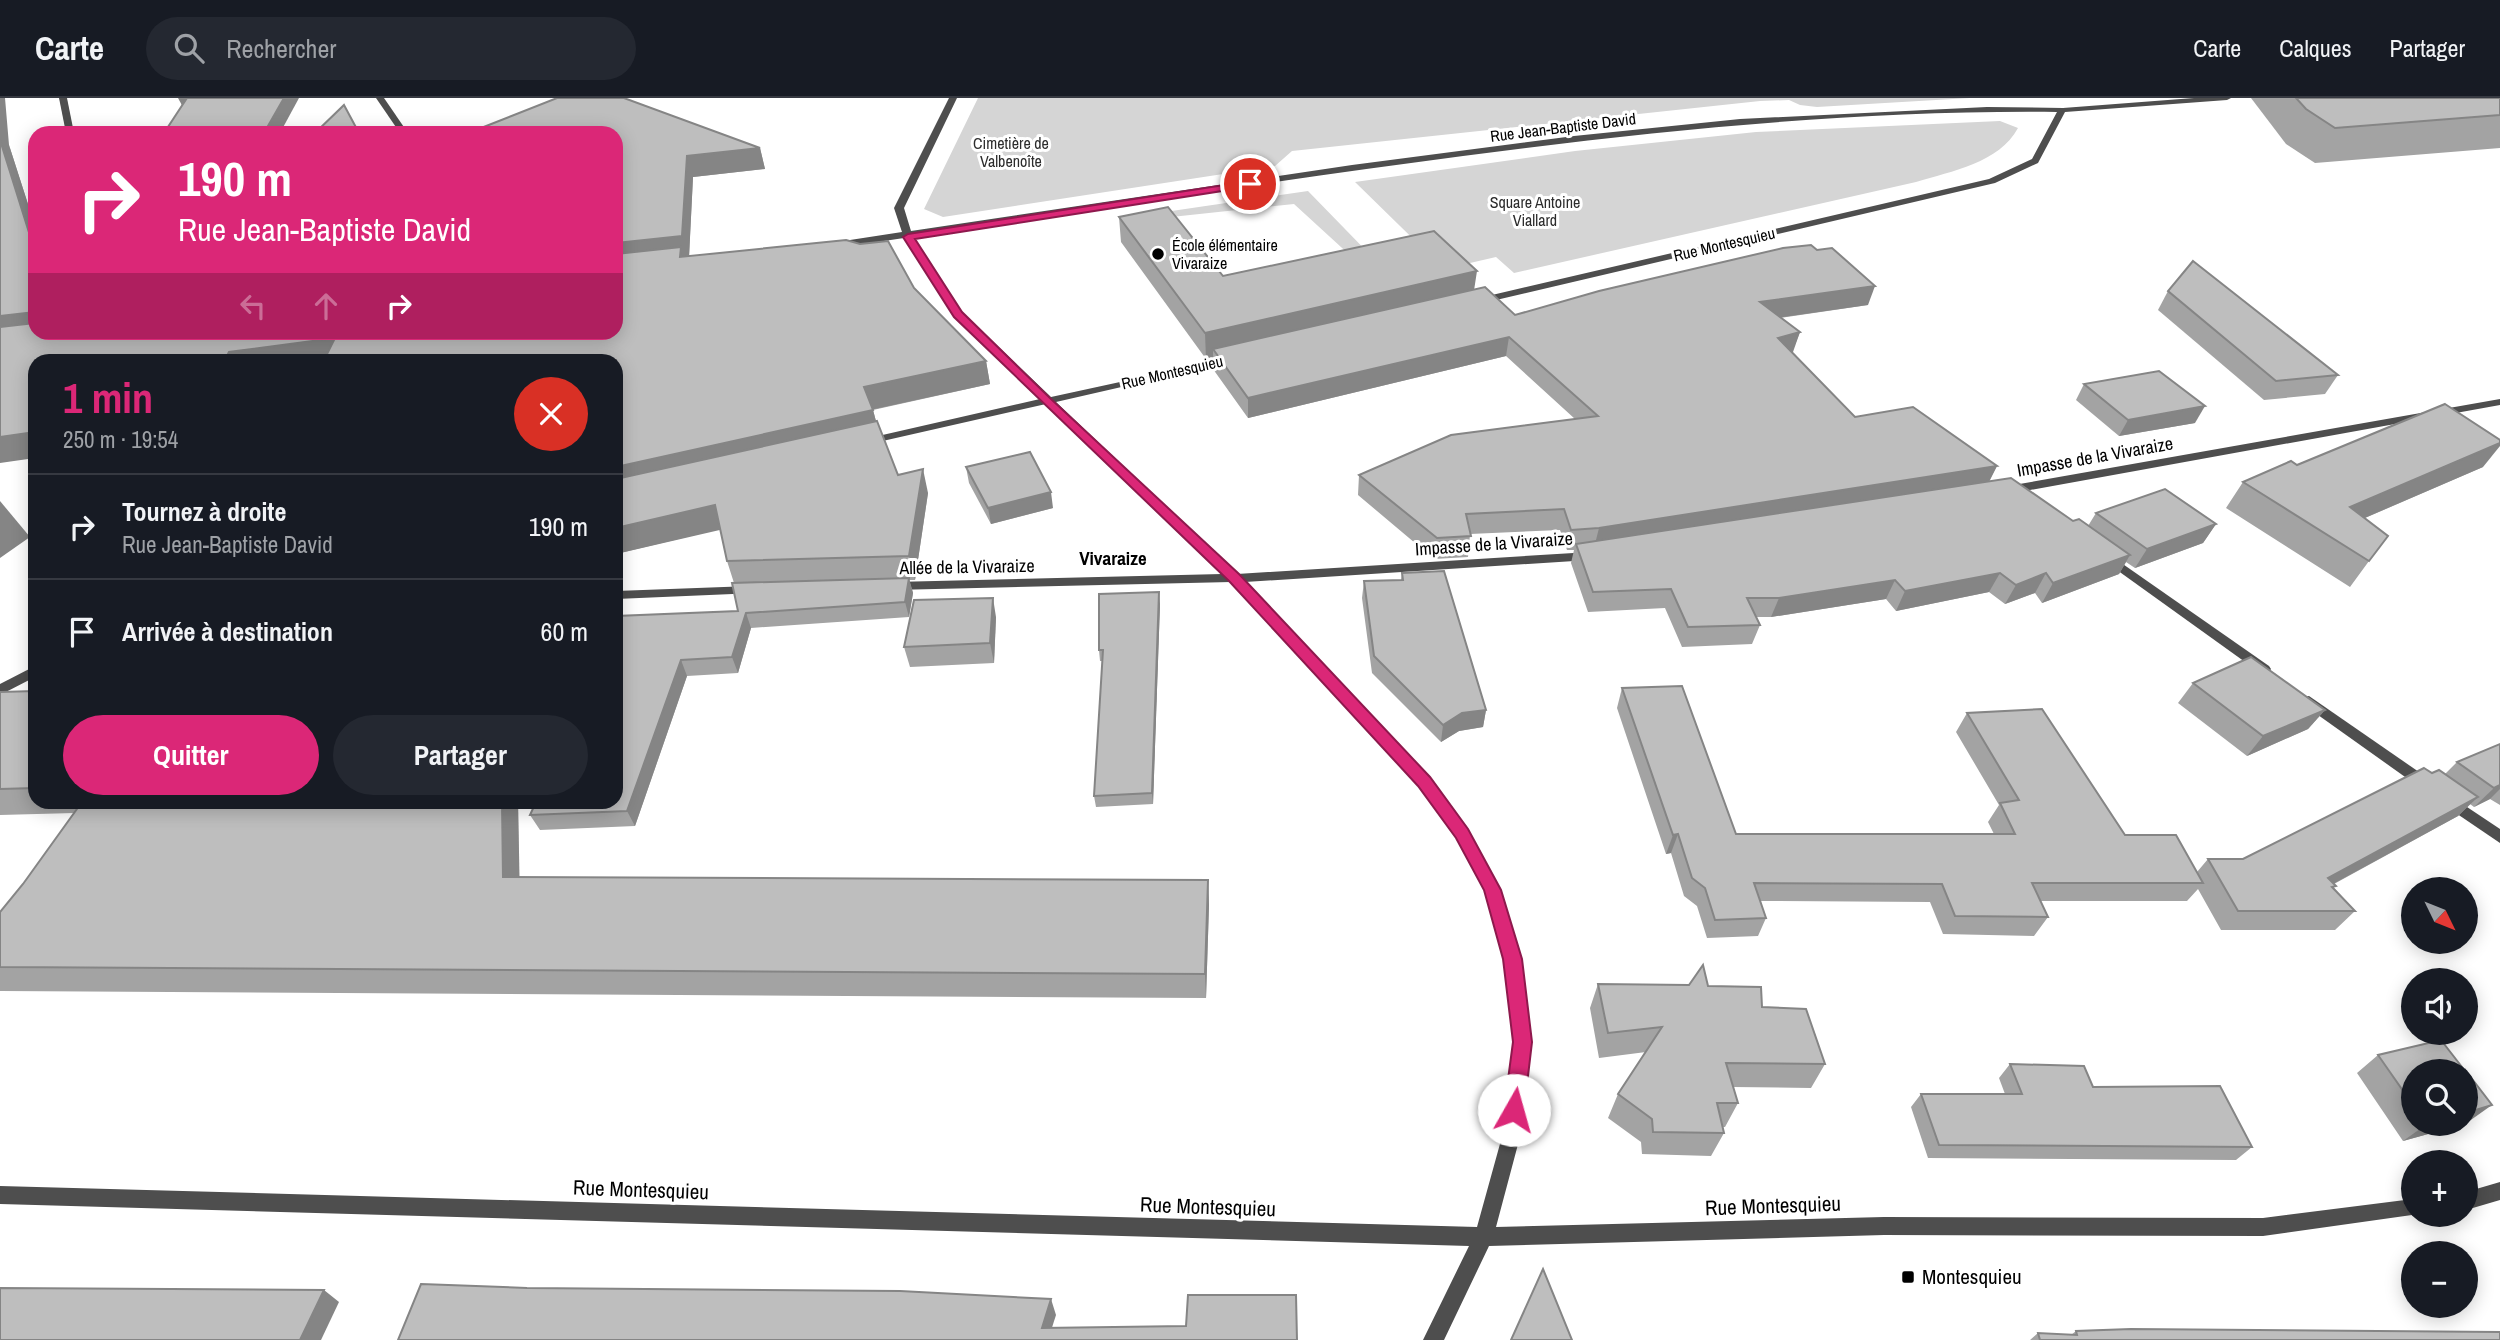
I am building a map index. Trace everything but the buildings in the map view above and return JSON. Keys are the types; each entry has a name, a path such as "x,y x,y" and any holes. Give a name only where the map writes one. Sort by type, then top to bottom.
{"street":[{"path":"63,98 69,126"},
{"path":"380,98 399,126"},
{"path":"953,98 899,208 908,237 958,314 1046,402 1234,578 1424,781 1462,834 1492,890 1513,959 1523,1042 1511,1133 1484,1237 1433,1340"},
{"path":"2057,98 2063,110"},
{"name":"Rue Jean-Baptiste David","path":"828,246 908,237 1352,169 1574,139 1740,121 1987,109 2063,110 2227,98"},
{"name":"Rue Montesquieu","path":"1463,304 1992,181 2035,161 2063,110"},
{"name":"Rue Montesquieu","path":"858,444 1246,355"},
{"name":"Impasse de la Vivaraize","path":"2011,493 2500,402"},
{"path":"2091,546 2273,675"},
{"name":"Impasse de la Vivaraize","path":"1234,578 1607,553"},
{"name":"Allée de la Vivaraize","path":"881,587 1234,578"},
{"path":"623,595 761,590"},
{"path":"0,690 28,675"},
{"path":"2295,691 2500,837"},
{"path":"2478,1197 2500,1191"},
{"name":"Rue Montesquieu","path":"0,1195 1484,1237 1884,1226 2263,1227 2401,1210"}],"green space":[{"name":"Cimetière de Valbenoîte","path":"978,98 1970,98 1817,107 1800,105 1789,100 1760,101 1292,151 1275,166 943,217 924,209"},
{"name":"Square Antoine Viallard","path":"2000,121 2018,128 2010,140 1987,158 1959,169 1916,182 1514,273 1496,257 1444,269 1355,182 1575,151 1756,132"},
{"path":"1308,191 1381,266 1365,269 1294,204 1162,218 1158,213"}],"place":[{"name":"École élémentaire Vivaraize","path":"1158,254"},
{"name":"Montesquieu","path":"1908,1277"}],"district":[{"name":"Vivaraize","path":"1113,558"}],"route":[{"path":"1250,184 908,237 958,314 1046,402 1234,578 1424,781 1462,834 1492,890 1513,959 1523,1042 1514,1110"}]}
